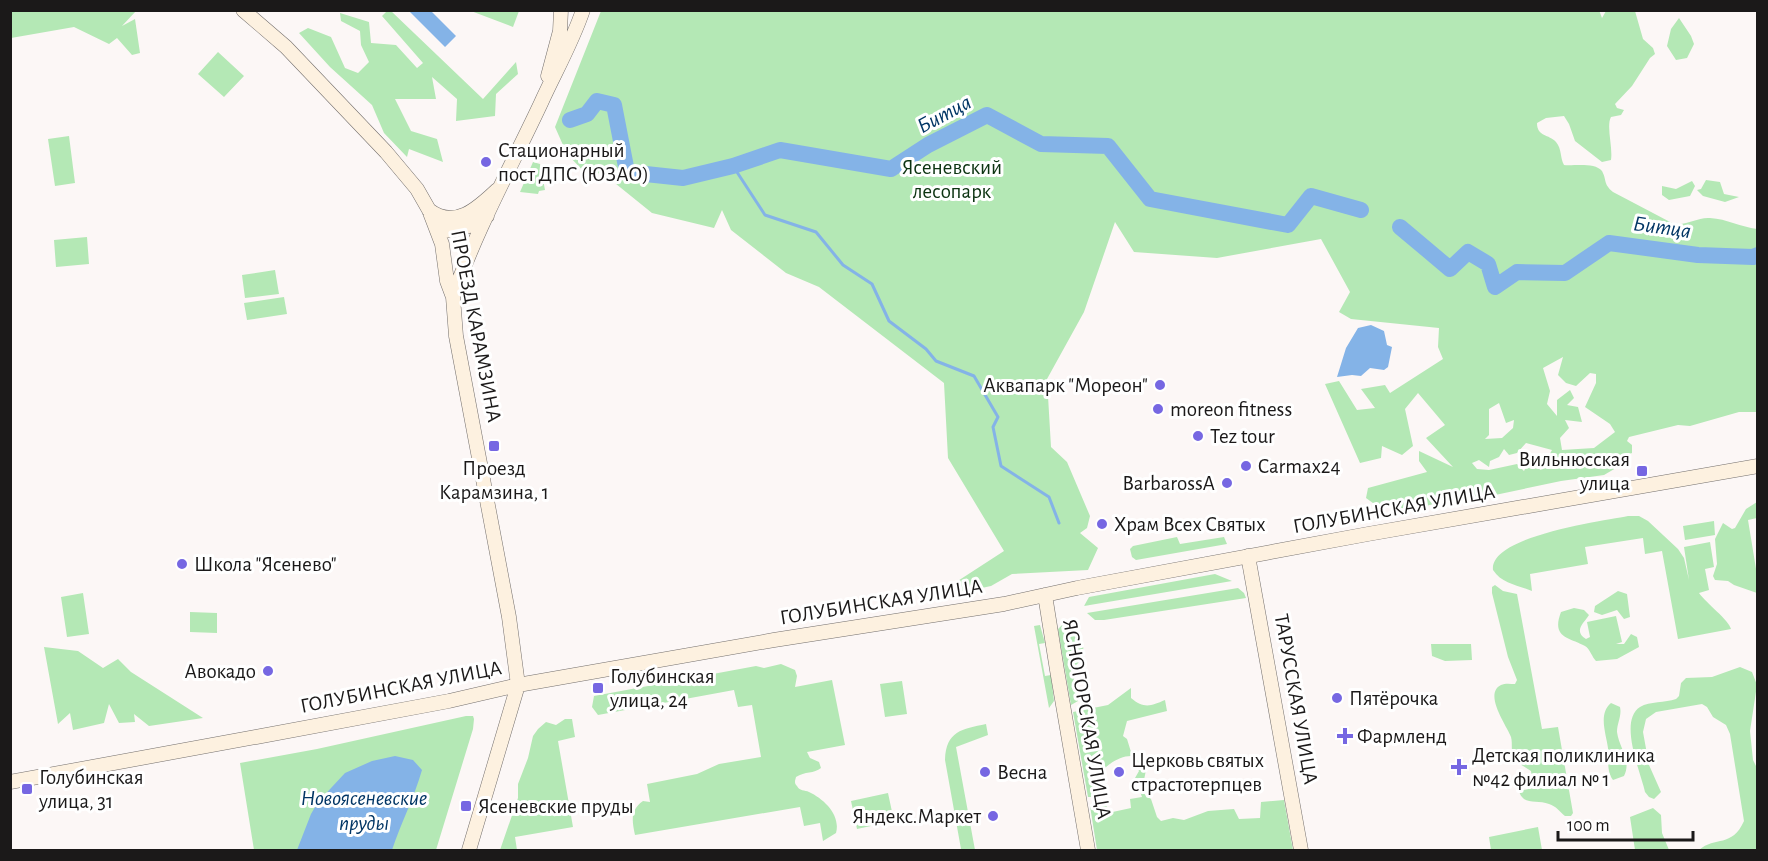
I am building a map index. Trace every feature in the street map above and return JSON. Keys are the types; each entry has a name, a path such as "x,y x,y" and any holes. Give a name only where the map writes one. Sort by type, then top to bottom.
{"main road":[{"name":"ПРОЕЗД КАРАМЗИНА","path":"243,10 286,47 386,152 417,189 438,231 447,281 453,297 456,336 509,617 518,686"},
{"path":"542,102 560,31 561,10"},
{"path":"542,102 573,10"},
{"path":"453,297 502,184 566,54 583,10"},
{"path":"429,210 446,218 460,217 482,204 502,184"},
{"path":"438,231 449,231 478,223 488,215"},
{"name":"ГОЛУБИНСКАЯ УЛИЦА","path":"10,782 449,701 518,686 774,640 1004,604 1248,556 1758,466"},
{"name":"ТАРУССКАЯ УЛИЦА","path":"1248,556 1301,850"},
{"name":"ЯСНОГОРСКАЯ УЛИЦА","path":"1046,595 1088,850"},
{"path":"470,850 518,686"}],"green space":[{"path":"11,10 136,11 122,26 135,19 140,53 132,55 117,38 109,44 74,27 11,38"},
{"name":"Ясеневский лесопарк","path":"1599,10 1602,18 1606,11 1635,11 1643,39 1653,48 1655,54 1632,86 1615,104 1617,108 1624,110 1621,115 1611,117 1609,131 1611,160 1602,162 1575,141 1564,116 1546,118 1537,123 1538,128 1541,133 1556,142 1564,165 1590,165 1599,168 1613,192 1672,223 1682,224 1710,218 1757,229 1757,412 1739,412 1690,426 1678,425 1629,437 1627,441 1632,445 1632,453 1624,456 1616,468 1604,475 1413,509 1377,506 1366,498 1368,488 1427,472 1419,461 1419,451 1453,467 1426,438 1445,425 1418,393 1405,409 1413,446 1402,455 1382,446 1381,458 1360,463 1325,384 1339,381 1357,410 1375,408 1361,389 1385,385 1390,393 1443,359 1438,347 1439,328 1351,319 1339,312 1350,292 1321,239 1217,258 1134,252 1115,222 1084,312 1047,379 1051,447 1067,462 1090,516 1087,528 1080,533 1098,548 1088,570 1012,574 991,586 930,599 1004,551 948,458 944,383 819,287 786,273 731,230 722,210 714,228 652,213 600,171 593,181 567,154 555,127 601,11","holes":["1563,357 1558,375 1566,383 1576,386 1590,373 1596,374 1596,383 1585,407 1610,424 1615,432 1594,448 1562,450 1560,438 1569,428 1565,420 1582,422 1578,407 1567,405 1574,398 1570,390 1557,400 1557,416 1547,404 1550,391 1543,368","1499,403 1506,423 1514,420 1513,428 1502,438 1485,439 1489,435 1489,409","1526,443 1552,450 1541,470 1528,463 1524,471 1517,464 1489,470 1477,469 1472,463 1479,460 1489,467 1490,461 1499,457 1504,449 1509,455 1517,453"]},
{"path":"387,11 391,11 483,99 516,62 518,74 496,94 495,116 456,121 457,99 432,77 436,99 395,99 411,131 437,139 443,162 409,149 407,157 384,133 372,105 330,67 299,33 308,28 331,37 345,68 358,73 369,62 361,45 360,31 341,21 340,13 369,22 371,43 396,45 417,68 423,63 382,16"},
{"path":"471,11 519,11 513,27"},
{"path":"1679,18 1694,44 1687,58 1676,60 1667,46 1671,29"},
{"path":"218,52 244,76 224,97 198,74"},
{"path":"69,136 75,183 55,186 48,139"},
{"path":"533,162 540,164 545,190 539,191 538,194 520,192"},
{"path":"1706,180 1720,182 1724,194 1739,197 1725,202 1703,196 1697,190 1701,189"},
{"path":"1692,181 1695,186 1690,196 1669,200 1662,195 1662,186 1676,189"},
{"path":"87,237 89,264 56,267 54,240"},
{"path":"275,270 279,294 245,298 242,275"},
{"path":"284,297 287,314 247,320 244,303"},
{"path":"1757,502 1757,518 1748,520 1757,575 1757,593 1728,581 1715,580 1713,576 1717,564 1715,539 1723,523 1732,529 1735,528 1746,509"},
{"path":"1639,516 1648,521 1678,549 1684,558 1689,580 1684,547 1710,542 1714,567 1705,569 1709,590 1699,593 1731,629 1678,639 1662,551 1645,554 1643,538 1585,547 1588,564 1530,574 1532,591 1506,581 1493,570 1497,558 1509,548 1527,539 1573,526"},
{"path":"1714,521 1715,535 1685,540 1683,526"},
{"path":"1177,537 1180,544 1224,537 1227,544 1136,560 1132,557 1130,549 1133,546"},
{"path":"1215,574 1232,581 1084,606 1089,597"},
{"path":"1495,585 1503,591 1517,594 1542,729 1558,727 1573,813 1571,816 1565,816 1549,804 1524,799 1519,791 1533,788 1531,771 1513,757 1511,737 1495,703 1496,689 1503,684 1515,684 1517,680 1508,657 1492,593 1492,587"},
{"path":"1238,588 1246,598 1104,620 1095,620 1087,613"},
{"path":"1618,591 1627,594 1630,617 1624,619 1617,610 1602,615 1594,612 1595,606"},
{"path":"83,593 89,634 67,637 61,597"},
{"path":"1574,608 1584,610 1589,615 1580,630 1586,639 1590,637 1587,622 1616,616 1622,642 1616,644 1624,644 1631,634 1637,637 1639,647 1617,659 1596,661 1587,647 1560,632 1558,627 1561,612"},
{"path":"190,612 217,613 217,633 190,632"},
{"path":"1065,622 1071,622 1078,630 1084,656 1072,670 1078,701 1071,705 1058,629"},
{"path":"1040,625 1045,643 1039,644 1045,676 1051,675 1054,701 1049,708 1034,626"},
{"path":"1431,644 1471,644 1472,660 1445,661 1432,656"},
{"path":"44,647 78,651 103,668 118,659 131,672 203,718 149,726 134,714 135,722 119,723 109,704 104,723 73,730 70,713 58,724"},
{"path":"781,664 795,670 797,676 795,687 832,680 845,745 807,752 810,758 819,762 821,768 799,775 795,782 799,789 815,795 830,808 836,820 836,833 823,841 820,823 804,826 800,807 635,835 634,812 643,801 650,802 647,784 697,774 719,764 761,757 752,705 738,707 734,690 598,715 592,707 594,696 756,666 764,668"},
{"path":"1740,667 1752,672 1757,685 1750,731 1753,760 1757,768 1757,850 1699,850 1734,835 1744,821 1730,734 1726,725 1713,717 1707,707 1702,704 1656,712 1646,719 1643,732 1649,765 1661,792 1654,799 1645,792 1633,748 1631,724 1634,714 1640,707 1676,699 1679,696 1681,683 1686,678 1712,677"},
{"path":"902,681 907,714 885,717 880,684"},
{"path":"1131,688 1131,698 1140,704 1152,705 1165,700 1167,711 1127,721 1123,736 1127,739 1131,752 1146,770 1143,785 1145,795 1151,799 1157,817 1161,821 1173,818 1184,820 1208,811 1234,809 1239,819 1260,818 1261,802 1284,800 1293,850 1097,850 1090,806 1106,804 1108,813 1131,808 1130,799 1142,797 1135,778 1139,771 1131,756 1114,761 1101,772 1102,780 1096,781 1095,797 1088,797 1073,712 1108,705"},
{"path":"1611,703 1620,707 1617,732 1627,765 1624,776 1613,780 1609,769 1604,724 1607,707"},
{"path":"473,716 473,729 436,850 254,850 240,763 317,749"},
{"path":"565,719 572,719 575,737 558,741 573,827 515,837 517,850 500,850 518,798 518,784 533,736 546,722 556,725"},
{"path":"986,724 988,735 956,747 975,850 961,849 945,760 946,750 948,743 957,733"},
{"path":"888,793 894,821 857,829 851,801"},
{"path":"1653,808 1661,815 1662,833 1669,850 1635,850 1630,817"},
{"path":"1538,827 1542,850 1491,850 1489,837"}],"water":[{"path":"409,11 431,11 456,36 445,47"},
{"path":"1371,325 1384,331 1387,345 1392,347 1388,367 1384,370 1370,368 1361,376 1337,377 1346,348 1358,328"},
{"name":"Новоясеневские пруды","path":"395,756 413,760 422,770 392,850 297,850 318,802 345,773 372,761"}],"waterway":[{"name":"Битца","path":"570,120 587,114 597,101 614,105 627,172 683,178 733,166 780,150 891,169 928,145 987,115 1041,144 1108,146 1150,199 1288,225 1311,196 1361,210"},
{"path":"733,166 765,215 816,232 843,265 872,284 889,321 926,349 936,361 974,376 998,417 993,427 1001,466 1049,497 1059,523"},
{"name":"Битца","path":"1400,227 1450,269 1468,252 1488,264 1495,287 1517,272 1565,273 1609,243 1698,255 1753,257 1758,255"}],"place":[{"name":"Стационарный пост ДПС (ЮЗАО)","path":"486,162"},
{"name":"Аквапарк \"Мореон\"","path":"1160,385"},
{"name":"moreon fitness","path":"1158,409"},
{"name":"Tez tour","path":"1198,436"},
{"name":"Проезд Карамзина, 1","path":"494,446"},
{"name":"Carmax24","path":"1246,466"},
{"name":"Вильнюсская улица","path":"1642,471"},
{"name":"BarbarossA","path":"1227,483"},
{"name":"Храм Всех Святых","path":"1102,524"},
{"name":"Школа \"Ясенево\"","path":"182,564"},
{"name":"Авокадо","path":"268,671"},
{"name":"Голубинская улица, 24","path":"598,688"},
{"name":"Пятёрочка","path":"1337,698"},
{"name":"Фармленд","path":"1345,736"},
{"name":"Детская поликлиника №42 филиал № 1","path":"1459,767"},
{"name":"Весна","path":"985,772"},
{"name":"Церковь святых страстотерпцев","path":"1119,772"},
{"name":"Голубинская улица, 31","path":"27,789"},
{"name":"Ясеневские пруды","path":"466,806"},
{"name":"Яндекс.Маркет","path":"993,816"}]}
